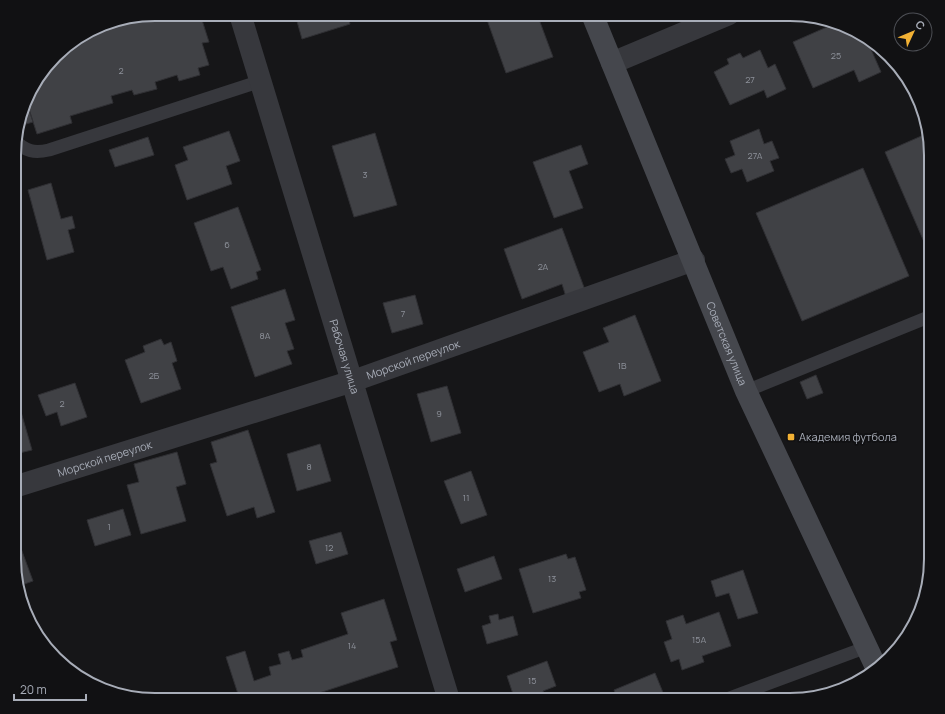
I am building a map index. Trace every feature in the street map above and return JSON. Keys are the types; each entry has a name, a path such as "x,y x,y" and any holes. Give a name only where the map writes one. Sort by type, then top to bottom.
{"main road":[{"name":"Советская улица","path":"595,21 694,260 746,391 874,663"}],"street":[{"name":"Рабочая улица","path":"242,21 353,382 446,693"},
{"path":"612,63 712,21"},
{"name":"Морской переулок","path":"21,485 353,382 694,260"}],"lane":[{"path":"22,146 28,151 37,152 49,150 261,81"},
{"path":"746,391 924,319"},
{"path":"743,693 867,647"}],"building":[{"path":"202,21 209,42 202,43 209,65 198,68 200,75 179,81 177,75 155,82 157,89 134,95 132,90 111,96 113,103 70,116 72,123 37,134 29,109 39,88 54,67 67,54 88,39 112,28 138,22"},
{"path":"297,21 349,21 350,24 302,39"},
{"path":"487,21 540,21 553,57 506,73"},
{"path":"827,27 841,31 871,49 881,72 859,82 854,70 813,88 793,42"},
{"path":"760,50 768,68 775,64 786,89 767,98 764,90 730,105 714,72 729,64 727,59 740,53 743,58"},
{"path":"29,109 33,122 25,124"},
{"path":"759,129 764,144 772,141 779,158 770,161 774,171 747,182 742,169 731,173 725,159 735,155 730,141"},
{"path":"229,131 240,161 226,166 232,184 187,200 175,165 188,160 183,147"},
{"path":"375,133 397,205 354,217 332,146"},
{"path":"922,136 924,147 924,242 885,152"},
{"path":"148,137 154,155 115,167 109,150"},
{"path":"581,145 588,164 569,171 583,208 554,218 533,162"},
{"path":"863,168 909,276 802,321 756,213"},
{"path":"51,183 61,219 72,216 75,228 68,230 74,252 47,260 28,190"},
{"path":"238,207 261,270 256,272 258,279 231,289 223,267 211,271 194,223"},
{"path":"562,228 585,290 566,297 562,284 522,299 504,249"},
{"path":"285,289 295,320 285,323 294,349 287,351 292,364 255,377 231,307"},
{"path":"415,295 423,324 392,333 383,303"},
{"path":"635,315 661,381 624,396 620,384 599,392 583,352 609,342 603,328"},
{"path":"161,339 164,345 171,342 177,361 172,363 181,389 141,403 125,360 145,352 143,346"},
{"path":"816,375 823,393 807,399 800,382"},
{"path":"75,383 87,417 61,426 57,412 46,416 38,395"},
{"path":"447,386 461,433 431,442 417,394"},
{"path":"21,412 32,450 21,453"},
{"path":"248,430 275,512 257,518 254,507 227,516 210,464 217,462 211,442"},
{"path":"320,444 331,481 297,491 287,454"},
{"path":"177,452 186,484 176,487 186,521 141,534 127,485 139,482 134,464"},
{"path":"471,471 487,515 461,524 444,481"},
{"path":"123,509 131,535 95,546 87,520"},
{"path":"341,532 348,554 316,564 309,541"},
{"path":"21,549 33,581 24,584 21,567"},
{"path":"566,554 568,559 575,557 586,590 579,592 581,598 533,613 519,569"},
{"path":"494,556 502,579 465,592 457,569"},
{"path":"743,570 758,613 738,619 729,593 716,597 711,581"},
{"path":"384,599 397,640 390,642 398,667 319,693 238,693 226,657 245,651 254,681 271,675 269,667 281,664 278,654 289,651 292,660 303,657 301,650 348,634 341,613"},
{"path":"719,612 731,646 702,656 704,662 682,670 679,659 671,662 664,642 672,639 666,621 683,615 686,624"},
{"path":"498,614 499,620 513,616 518,635 487,644 482,626 491,623 489,616"},
{"path":"547,661 556,686 543,691 544,693 513,693 507,676"},
{"path":"655,673 663,693 615,693 614,690"}],"place":[{"name":"Академия футбола","path":"791,437"}]}
